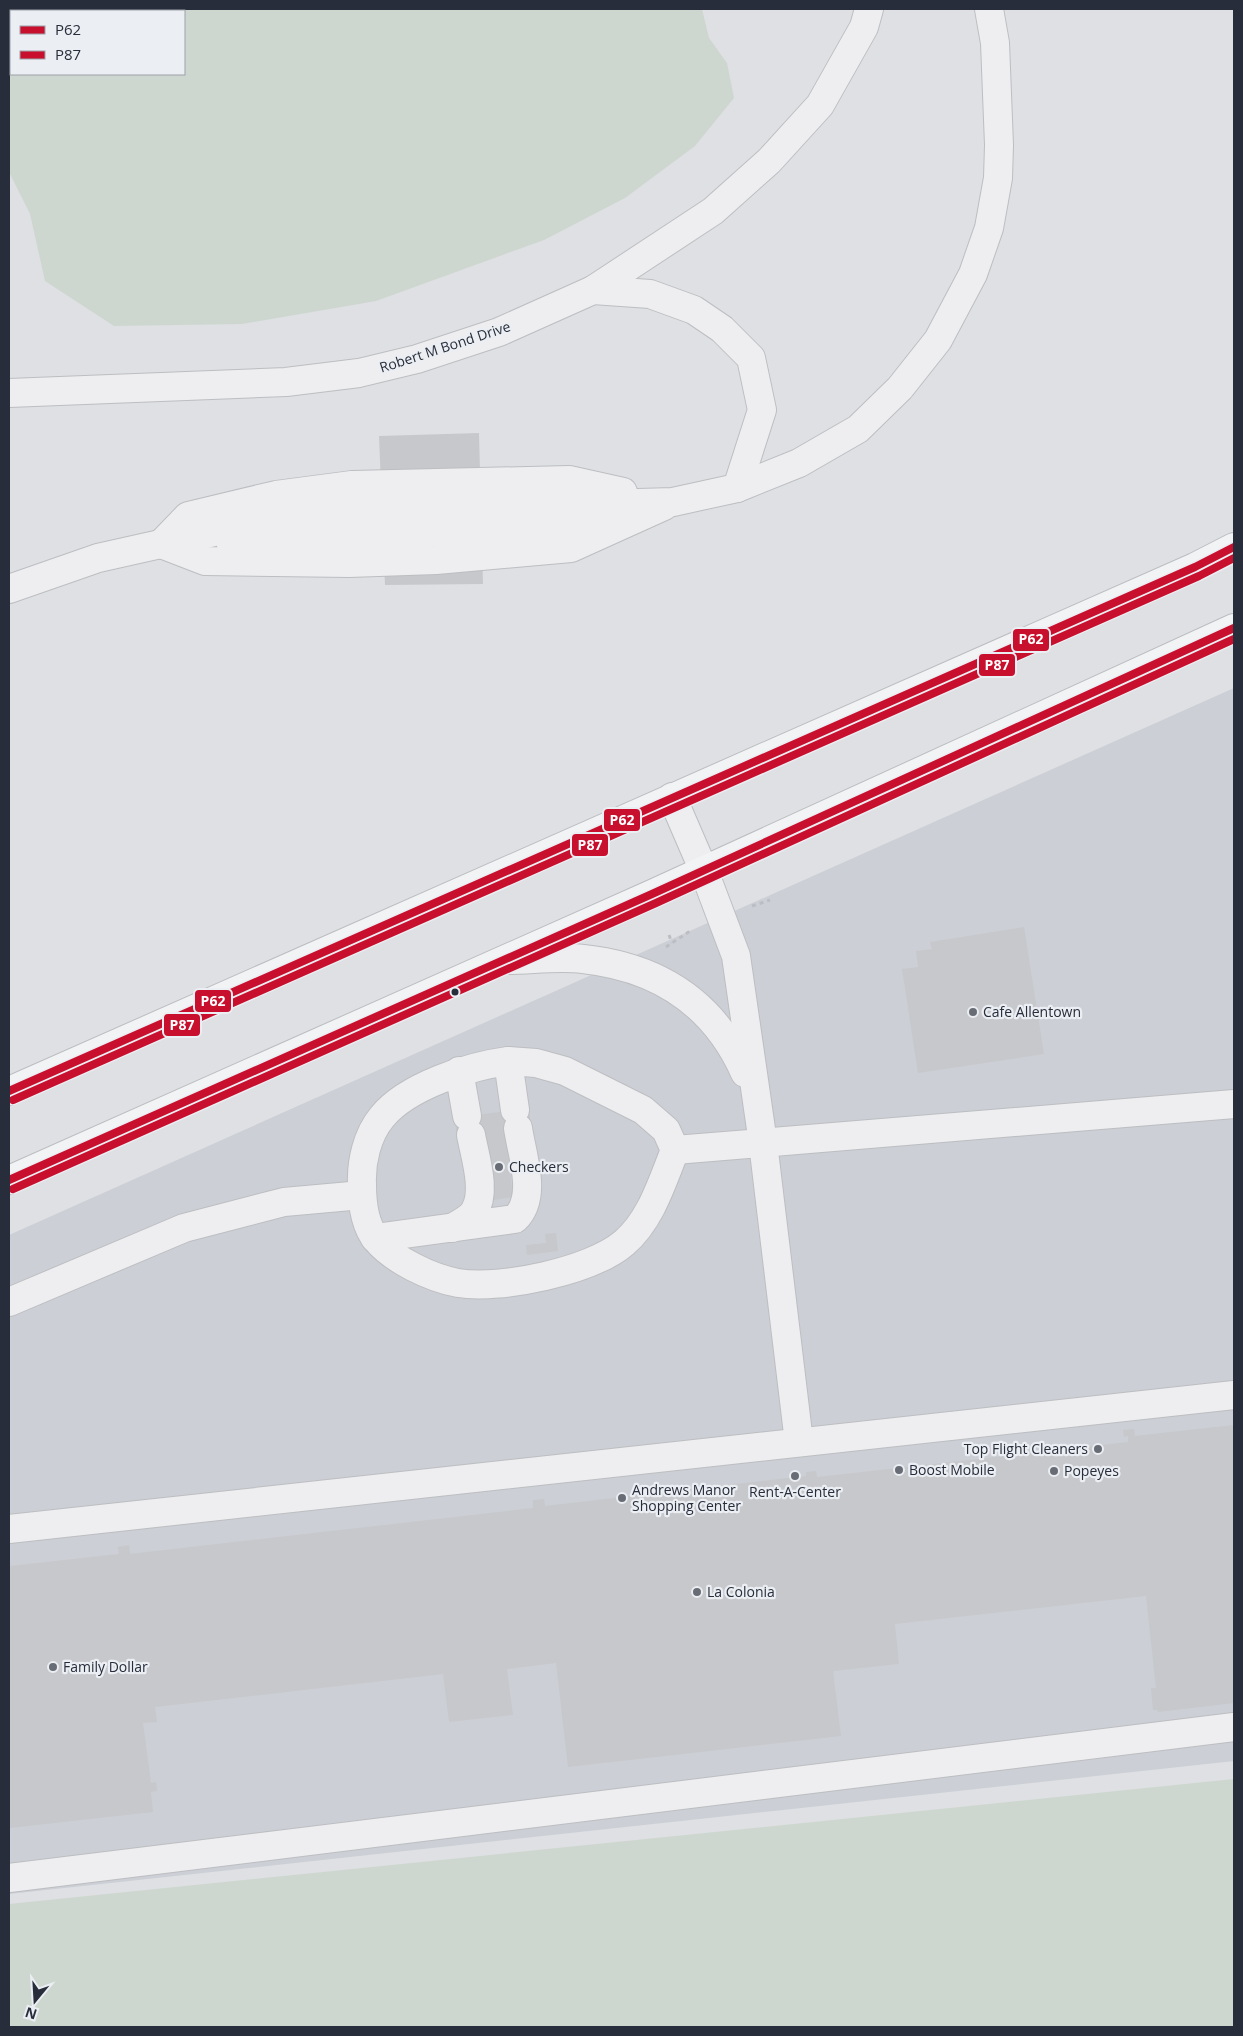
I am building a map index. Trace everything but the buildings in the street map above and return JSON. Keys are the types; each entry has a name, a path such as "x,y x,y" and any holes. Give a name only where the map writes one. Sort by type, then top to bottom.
{"main road":[{"path":"9,1091 1195,567 1234,547"},
{"path":"9,1180 704,871 1234,628"}],"street":[{"name":"Robert M Bond Drive","path":"9,393 286,382 359,373 417,359 499,332 593,290 713,210 769,161 820,105 864,27 869,9"},
{"path":"9,589 98,558 281,517 353,511 673,502 736,488 799,463 858,429 900,388 938,340 973,274 989,228 998,178 998,88 995,43 989,9"},
{"path":"593,290 650,294 694,310 722,329 751,358 762,410 736,488"},
{"path":"161,544 205,561 350,563 446,559 571,548 673,502"},
{"path":"672,797 704,871 736,956 763,1143 799,1442"},
{"path":"506,960 580,959 613,963 643,972 667,983 703,1009 723,1031 737,1054 756,1096"},
{"path":"375,1238 515,1219 522,1212 526,1205 528,1192 508,1061"},
{"path":"508,1061 536,1063 565,1071 643,1110 666,1130 675,1150 644,1219 625,1242 586,1265 541,1276 505,1281 459,1283 426,1274 393,1253 375,1238 365,1218 362,1195 362,1166 369,1142 381,1117 405,1096 459,1072 480,1065 508,1061"},
{"path":"452,1228 474,1212 479,1184 459,1072"},
{"path":"675,1150 1234,1104"},
{"path":"9,1302 184,1228 284,1202 362,1195"},
{"path":"9,1529 1234,1396"},
{"path":"9,1878 1234,1727"}],"path":[{"path":"752,906 770,900"},
{"path":"659,952 690,931"},
{"path":"669,935 672,943"}],"shaded area":[{"path":"9,9 702,9 709,38 727,63 734,98 695,146 625,198 544,240 376,301 242,324 114,326 45,281 30,214 9,172"},
{"name":"Andrews Manor Shopping Center","path":"1234,688 1234,1761 9,1894 9,1235"},
{"path":"1234,1779 1234,2027 9,2027 9,1904"}],"transit line":[{"name":"P62","path":"9,1091 1195,567 1234,547"},
{"name":"P87","path":"13,1100 1199,576 1234,558"},
{"name":"P62","path":"9,1180 652,894 1234,628"},
{"name":"P87","path":"13,1189 656,903 1234,639"}],"place":[{"name":"Cafe Allentown","path":"973,1012"},
{"name":"Checkers","path":"499,1167"},
{"name":"Top Flight Cleaners","path":"1098,1449"},
{"name":"Boost Mobile","path":"899,1470"},
{"name":"Popeyes","path":"1054,1471"},
{"name":"Rent-A-Center","path":"795,1476"},
{"name":"Andrews Manor Shopping Center","path":"622,1498"},
{"name":"La Colonia","path":"697,1592"},
{"name":"Family Dollar","path":"53,1667"}]}
